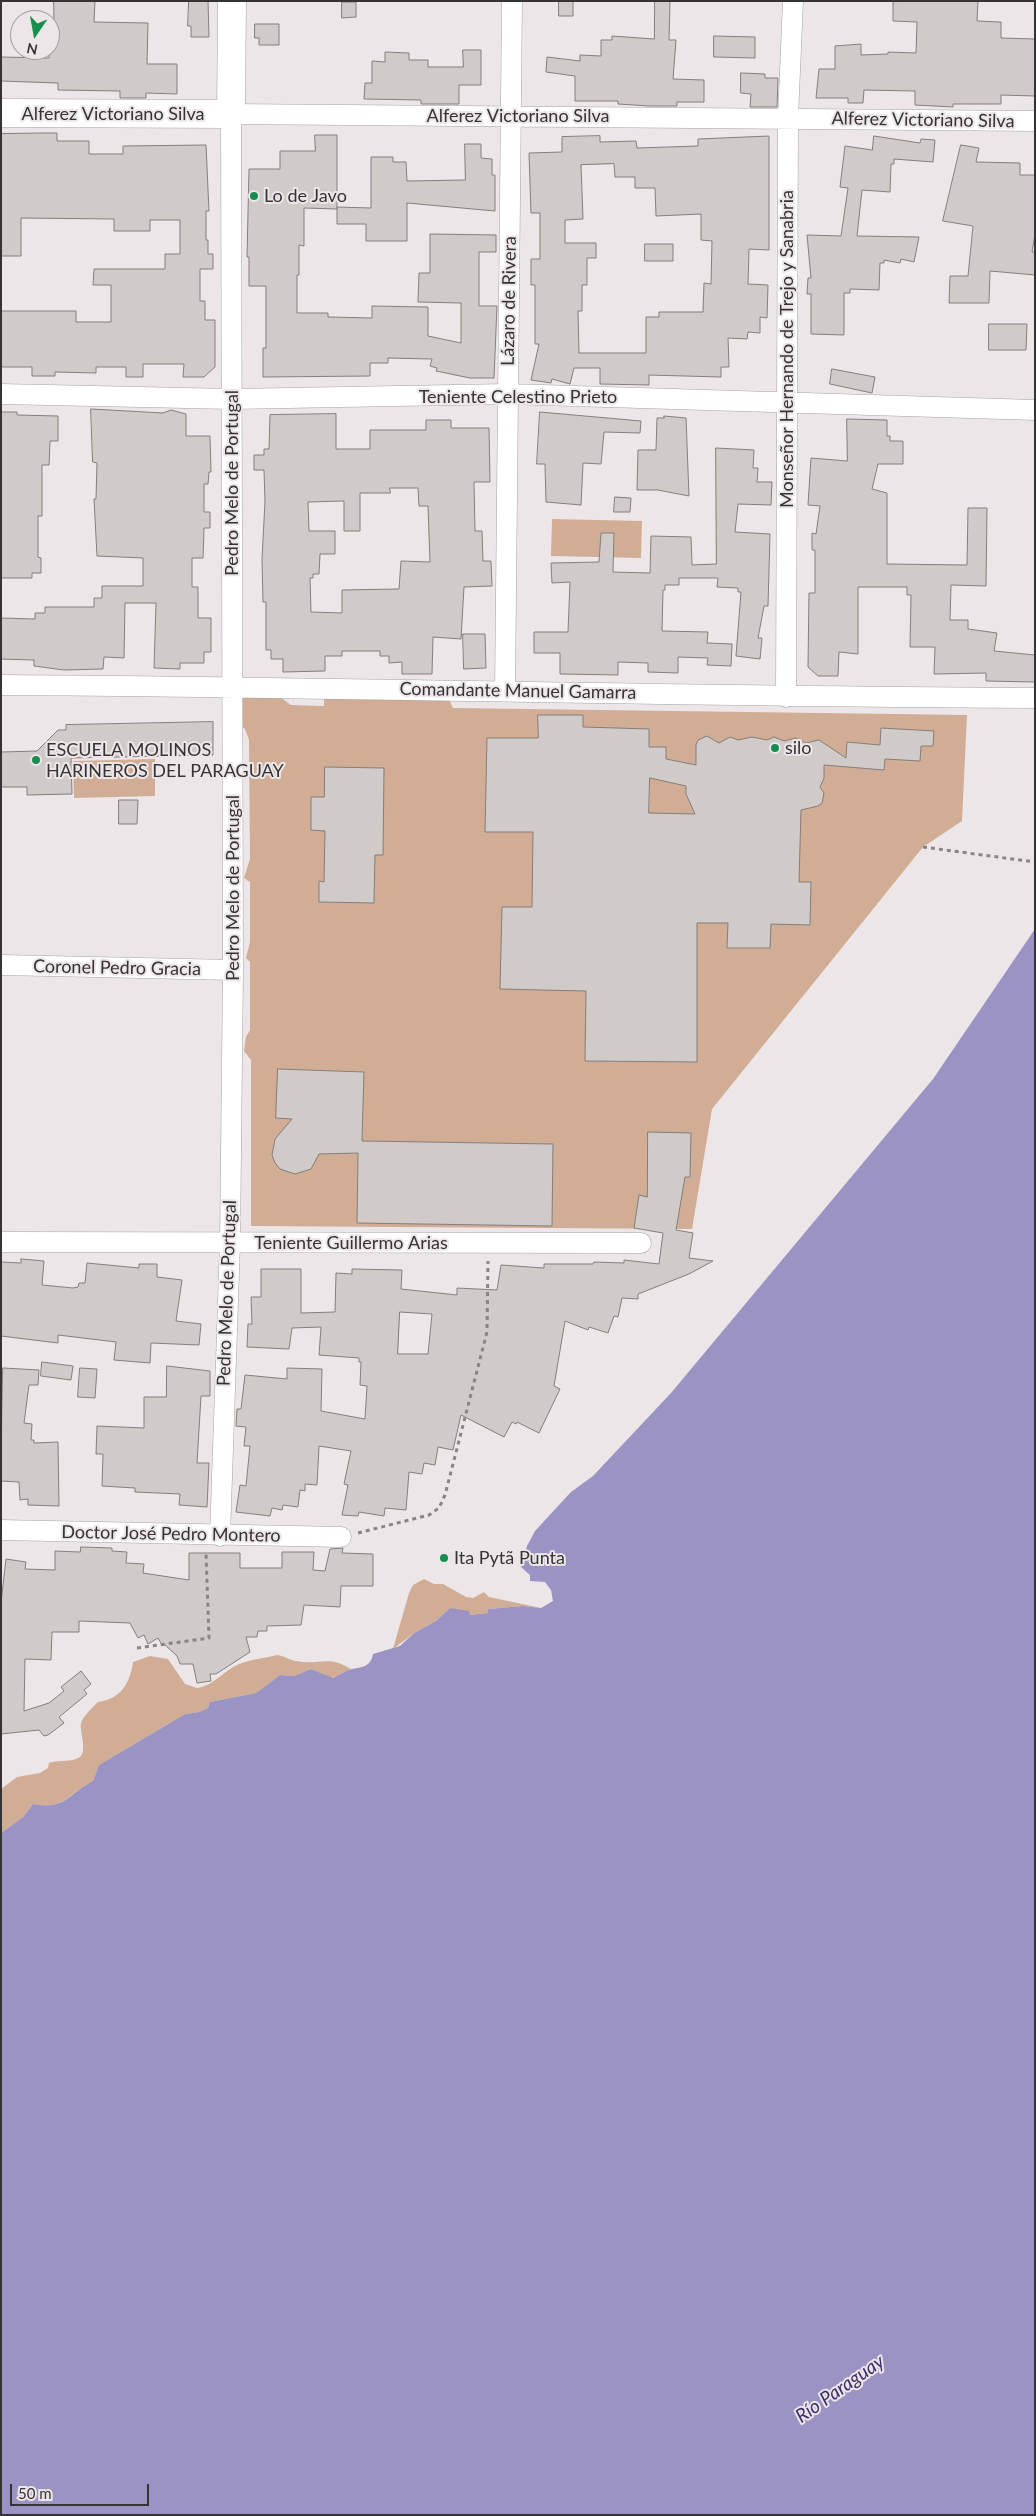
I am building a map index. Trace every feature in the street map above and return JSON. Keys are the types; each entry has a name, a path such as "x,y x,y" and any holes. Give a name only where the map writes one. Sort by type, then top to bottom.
{"street":[{"name":"Pedro Melo de Portugal","path":"213,1535 230,1243 233,970 232,1"},
{"name":"Lázaro de Rivera","path":"505,691 512,1"},
{"name":"Monseñor Hernando de Trejo y Sanabria","path":"786,697 788,118 792,1"},
{"name":"Alferez Victoriano Silva","path":"1,114 231,114 1035,121"},
{"name":"Teniente Celestino Prieto","path":"1,394 232,399 508,394 1035,410"},
{"name":"Comandante Manuel Gamarra","path":"1,685 232,686 786,697 1035,698"},
{"name":"Coronel Pedro Gracia","path":"1,965 233,970"},
{"name":"Teniente Guillermo Arias","path":"1,1242 641,1243"},
{"name":"Doctor José Pedro Montero","path":"1,1530 342,1537"}],"path":[{"path":"923,847 1035,862"},
{"path":"342,1537 429,1515 439,1508 445,1495 487,1332 488,1243"},
{"path":"137,1648 208,1638 213,1535"}],"shaded area":[{"path":"552,519 642,521 641,558 551,556"},
{"path":"241,695 280,697 291,705 324,706 324,697 447,695 453,708 967,715 962,821 923,847 712,1109 692,1229 251,1226 251,1060 244,1051 246,1037 250,1030 250,962 246,958 250,942 250,882 244,878 250,859 249,740 245,729 237,723"},
{"path":"155,759 155,796 74,798 73,761"},
{"path":"424,1579 434,1584 443,1584 466,1597 473,1598 484,1592 489,1597 541,1608 523,1606 488,1609 488,1613 470,1615 450,1608 436,1621 414,1633 393,1649 409,1593 413,1585"},
{"path":"277,1655 304,1662 336,1662 351,1669 332,1678 311,1669 294,1676 280,1675 256,1693 210,1702 208,1708 199,1712 185,1714 99,1765 93,1781 66,1800 53,1805 33,1804 23,1817 1,1833 1,1789 17,1777 40,1773 48,1768 49,1763 73,1760 80,1757 83,1748 82,1720 98,1702 113,1697 123,1689 130,1677 133,1662 150,1656 168,1659 185,1684 197,1688 210,1684 230,1669 242,1663"}],"water":[{"name":"Río Paraguay","path":"1035,929 1035,2515 1,2515 1,1833 23,1817 33,1804 53,1805 66,1800 93,1781 99,1765 185,1714 199,1712 208,1708 210,1702 256,1693 280,1675 294,1676 311,1669 333,1678 349,1670 363,1667 370,1662 373,1654 400,1646 414,1633 436,1621 450,1608 469,1611 470,1615 488,1613 488,1609 523,1606 541,1608 553,1601 551,1590 545,1582 530,1581 530,1575 521,1567 527,1546 535,1531 571,1492 593,1476 671,1393 933,1079"}],"building":[{"path":"54,1 95,1 94,22 148,23 147,64 177,64 177,94 146,93 146,98 120,98 120,91 58,90 58,83 1,81 1,57 10,57 10,60 60,60 60,10 54,10"},
{"path":"189,1 208,1 209,37 191,37 191,26 188,26"},
{"path":"559,1 573,1 573,16 559,16"},
{"path":"655,1 670,1 669,40 676,40 673,79 704,80 704,102 677,102 677,106 650,106 618,104 618,101 575,101 575,76 546,72 547,57 580,61 580,55 601,56 601,40 612,40 612,36 654,39"},
{"path":"978,1 977,21 1001,22 1001,38 1035,39 1035,96 1001,95 1001,104 953,104 953,107 915,105 915,91 864,90 863,103 848,103 848,98 816,98 819,69 835,69 835,46 861,44 861,55 888,54 888,52 916,53 917,22 893,21 893,2"},
{"path":"342,2 356,2 356,17 342,18"},
{"path":"255,24 279,24 279,45 259,45 259,38 255,38"},
{"path":"714,36 755,37 755,58 714,57"},
{"path":"463,50 481,50 481,85 459,85 459,104 421,104 421,100 364,99 365,83 372,83 372,61 385,62 385,52 409,53 409,60 428,60 428,67 463,67"},
{"path":"741,73 765,74 765,78 778,78 777,107 750,107 751,94 741,93"},
{"path":"57,133 57,141 89,141 89,154 123,154 123,146 206,145 209,211 206,211 206,240 208,240 208,254 213,254 213,269 200,269 200,301 205,301 205,320 215,320 215,367 204,377 183,377 184,364 143,364 143,377 126,377 126,367 96,367 96,373 55,372 55,376 32,376 32,367 1,367 1,311 76,311 76,322 111,322 111,285 93,285 94,269 165,269 165,254 180,254 180,220 150,220 150,231 114,231 114,219 21,218 21,256 1,256 1,134"},
{"path":"315,135 337,135 337,209 304,208 304,246 299,245 299,275 297,275 297,313 328,313 328,317 372,318 372,306 428,307 428,336 461,343 461,303 418,302 419,273 430,273 430,234 496,235 496,252 479,252 479,306 497,306 494,378 470,378 436,371 437,368 430,366 432,359 388,358 388,363 370,363 370,376 263,377 263,348 266,348 266,286 249,286 249,257 247,257 249,169 280,169 280,151 315,151"},
{"path":"600,136 600,142 636,141 637,148 698,146 698,139 769,136 769,250 749,249 748,284 768,285 767,318 760,317 760,333 748,332 747,339 728,338 729,367 721,367 721,377 649,375 649,385 600,384 600,368 574,368 570,384 552,379 551,383 531,380 539,344 535,344 535,285 531,285 531,259 540,259 540,213 531,213 529,153 562,152 562,137","holes":["614,164 615,177 635,177 635,188 655,188 656,216 701,214 701,240 712,241 711,284 704,283 703,312 659,312 659,317 646,317 646,353 579,353 578,311 582,311 582,285 587,285 587,258 596,258 596,243 565,243 565,220 583,219 581,165"]},
{"path":"874,136 920,143 921,139 935,140 933,162 894,159 894,164 891,164 890,192 862,190 857,236 919,237 914,262 901,259 900,263 884,260 884,263 880,263 879,290 850,289 850,293 844,293 844,335 811,334 811,294 807,294 808,278 811,278 807,235 841,236 848,188 840,187 845,146 872,150"},
{"path":"465,144 481,144 481,158 492,159 492,175 495,175 495,211 407,203 407,241 366,241 366,224 337,224 337,207 371,208 371,157 393,157 393,162 406,162 407,181 465,180"},
{"path":"961,145 979,148 976,162 1020,163 1020,175 1035,175 1035,234 1032,252 1035,252 1035,275 990,271 989,303 949,303 950,276 968,276 973,226 943,221"},
{"path":"645,244 673,244 673,261 645,261"},
{"path":"989,324 1027,324 1026,350 989,350"},
{"path":"832,369 875,377 872,393 830,384"},
{"path":"91,409 163,413 171,410 186,414 186,436 210,436 211,472 209,472 208,484 204,484 204,512 210,512 210,528 204,528 203,558 192,558 192,587 198,587 198,618 211,618 211,652 204,652 204,663 180,663 180,669 154,668 156,603 125,603 124,658 104,657 103,669 64,670 34,666 34,660 1,659 1,618 35,619 35,613 45,613 45,607 94,607 94,598 102,598 102,586 143,586 143,558 97,556 94,499 96,499 97,463 93,462"},
{"path":"1,412 17,412 17,415 58,416 58,441 50,441 49,465 42,465 42,516 38,516 38,557 41,558 41,573 32,573 32,578 1,578"},
{"path":"540,412 641,421 640,433 604,432 601,464 583,463 581,505 546,502 545,464 537,464"},
{"path":"336,414 336,449 370,449 370,430 426,430 426,420 451,420 451,428 489,428 490,482 474,482 475,531 482,531 483,561 491,561 492,586 464,587 461,639 433,637 432,674 402,674 402,662 389,663 389,656 380,656 380,651 342,651 342,656 325,656 325,671 283,672 283,659 271,659 271,650 266,650 266,602 263,602 264,470 254,470 254,455 264,455 264,449 269,449 270,415","holes":["390,488 418,488 419,506 428,506 430,562 401,561 399,589 342,590 342,613 311,612 310,578 313,578 313,574 319,574 320,554 335,554 335,531 309,531 308,502 344,501 344,531 360,531 360,493 390,493"]},
{"path":"664,416 686,418 689,496 658,490 637,490 638,450 656,450 657,418 664,418"},
{"path":"847,419 887,420 887,436 890,436 890,441 903,441 903,464 878,464 872,489 887,493 887,564 967,565 968,508 987,508 986,586 951,585 950,620 968,620 968,629 997,633 994,651 1035,655 1035,682 986,681 986,673 934,674 935,647 910,647 911,595 907,595 907,587 858,587 858,654 839,652 838,676 818,676 808,667 809,593 815,593 815,550 812,550 812,533 816,534 820,506 808,505 811,458 847,461"},
{"path":"716,448 754,450 753,468 758,468 757,482 772,482 771,505 738,504 735,532 770,534 768,606 764,606 758,638 762,638 760,659 736,656 741,592 738,592 738,588 717,587 718,578 679,578 679,585 665,585 665,590 663,590 662,631 708,632 707,643 732,644 731,666 707,665 708,658 678,657 678,673 648,672 648,663 618,662 618,675 560,674 560,653 534,653 534,632 568,632 570,582 552,583 551,563 599,562 601,533 614,533 613,572 650,573 651,536 691,537 692,565 716,564"},
{"path":"615,497 631,498 630,512 614,512"},
{"path":"463,634 485,634 486,668 464,669"},
{"path":"538,715 583,715 583,727 649,729 649,747 666,747 666,759 696,765 696,745 698,740 707,736 719,743 730,737 738,740 752,737 767,740 774,737 784,741 796,738 806,743 819,740 846,758 847,742 880,745 881,728 934,731 933,746 921,746 920,761 885,759 884,770 824,765 824,778 820,787 824,793 822,803 818,806 801,810 799,882 811,882 810,925 771,924 770,948 727,948 728,923 697,923 697,1062 585,1061 586,991 500,989 502,907 532,907 533,832 485,832 487,738 538,738","holes":["650,778 686,786 686,794 695,814 649,813"]},
{"name":"ESCUELA MOLINOS HARINEROS DEL PARAGUAY","path":"213,722 213,755 71,758 72,794 27,795 27,787 1,787 1,752 37,751 58,730 66,730 66,725"},
{"path":"325,767 384,768 383,855 375,855 374,903 319,902 319,881 324,882 325,831 311,830 311,797 324,797"},
{"path":"119,800 138,800 137,824 119,824"},
{"path":"278,1069 364,1072 362,1141 553,1144 552,1226 357,1223 358,1153 319,1154 311,1169 295,1174 280,1169 275,1163 272,1155 275,1139 292,1119 276,1118"},
{"path":"648,1132 691,1133 690,1177 685,1177 676,1230 693,1233 689,1258 713,1261 689,1274 638,1294 638,1299 622,1298 618,1317 614,1316 608,1333 589,1327 588,1330 565,1321 554,1386 560,1389 539,1433 517,1422 516,1424 512,1422 504,1437 461,1415 453,1450 438,1447 435,1465 424,1463 422,1474 409,1472 406,1510 385,1508 384,1516 359,1512 358,1516 342,1515 348,1485 344,1484 351,1451 319,1446 317,1485 305,1484 305,1491 300,1490 298,1507 283,1505 282,1510 272,1508 270,1516 236,1512 240,1485 246,1486 250,1446 244,1446 246,1427 236,1426 237,1409 241,1409 245,1375 287,1379 287,1368 322,1369 321,1411 365,1419 367,1386 360,1385 361,1362 359,1362 359,1358 319,1355 321,1327 292,1328 289,1349 247,1347 248,1324 252,1324 251,1297 261,1297 261,1269 301,1269 301,1313 335,1312 336,1273 352,1274 352,1269 402,1270 401,1289 457,1295 457,1288 497,1290 501,1265 544,1268 544,1264 624,1263 624,1260 659,1264 663,1233 634,1228 639,1195 647,1197","holes":["400,1312 432,1314 428,1354 398,1354"]},
{"path":"21,1259 44,1261 42,1285 73,1288 78,1287 79,1283 85,1283 87,1263 139,1268 139,1264 157,1264 157,1277 182,1280 176,1321 201,1324 199,1345 151,1343 150,1363 114,1360 116,1342 58,1335 58,1343 1,1336 1,1262 21,1263"},
{"path":"42,1362 73,1366 71,1380 41,1376"},
{"path":"167,1366 210,1371 210,1396 201,1396 197,1463 209,1463 207,1507 179,1505 180,1494 135,1492 135,1488 102,1486 103,1454 96,1454 97,1426 144,1428 144,1397 166,1397"},
{"path":"3,1368 39,1370 38,1385 29,1385 24,1423 32,1424 31,1440 34,1440 34,1443 58,1442 59,1506 28,1505 28,1499 20,1500 19,1482 1,1481"},
{"path":"80,1368 97,1369 95,1398 78,1397"},
{"path":"81,1547 112,1548 112,1551 127,1552 126,1563 144,1564 143,1573 189,1580 189,1553 240,1553 240,1568 282,1568 282,1552 314,1552 313,1570 325,1571 330,1549 343,1548 342,1553 373,1554 373,1586 341,1586 340,1607 304,1605 301,1625 267,1626 267,1631 258,1631 257,1637 246,1637 250,1652 216,1674 210,1674 211,1681 197,1683 193,1664 180,1664 177,1656 164,1644 162,1645 158,1638 148,1644 144,1635 138,1638 130,1623 79,1621 79,1632 52,1632 51,1660 25,1659 24,1711 49,1703 64,1691 61,1687 81,1671 91,1684 84,1690 87,1694 59,1717 64,1723 48,1735 44,1736 39,1730 1,1734 1,1603 6,1559 26,1562 25,1569 55,1570 55,1551 80,1552"}],"place":[{"name":"Lo de Javo","path":"254,196"},
{"name":"silo","path":"775,748"},
{"name":"ESCUELA MOLINOS HARINEROS DEL PARAGUAY","path":"36,760"},
{"name":"Ita Pytã Punta","path":"444,1558"}]}
